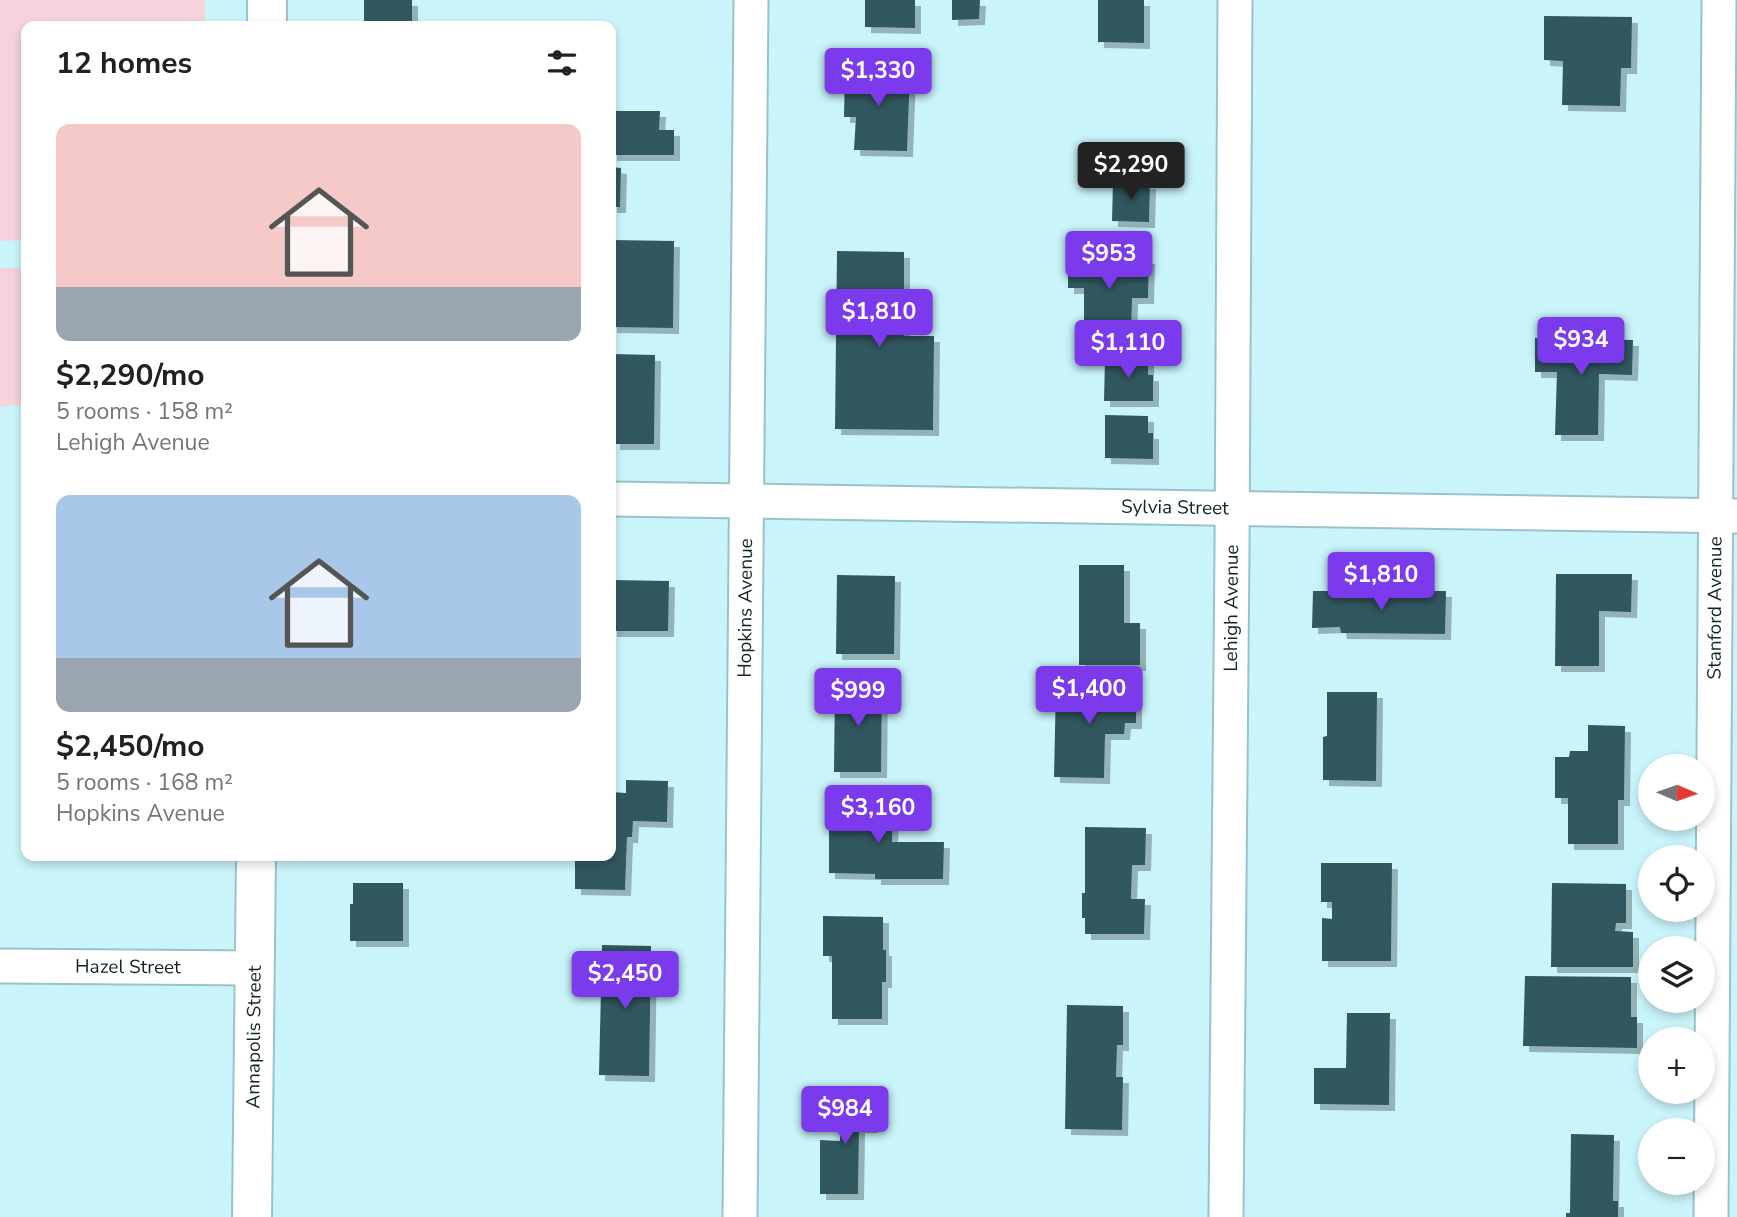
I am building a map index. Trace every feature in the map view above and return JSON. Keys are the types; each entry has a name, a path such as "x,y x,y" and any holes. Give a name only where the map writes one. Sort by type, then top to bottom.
{"street":[{"path":"267,0 267,21"},
{"name":"Hopkins Avenue","path":"740,1217 751,0"},
{"name":"Lehigh Avenue","path":"1226,1217 1235,0"},
{"name":"Stanford Avenue","path":"1711,1217 1726,516 1719,0"},
{"name":"Sylvia Street","path":"616,499 1726,516"},
{"name":"Annapolis Street","path":"252,1217 256,861"},
{"name":"Hazel Street","path":"0,966 255,968"}],"shaded area":[{"path":"0,0 205,0 205,21 21,21 21,240 0,241"},
{"path":"0,268 21,268 21,406 0,407"}],"building":[{"path":"364,0 412,0 412,21 364,21"},
{"path":"865,0 915,0 915,28 865,27"},
{"path":"952,0 980,0 979,19 952,20"},
{"path":"1098,0 1144,0 1144,43 1098,42"},
{"path":"1544,16 1632,17 1631,68 1621,68 1620,106 1562,105 1563,61 1544,60"},
{"path":"845,68 910,70 907,151 854,150 856,117 844,117"},
{"path":"616,111 660,111 659,130 674,130 674,155 616,155"},
{"path":"616,168 621,168 620,207 616,207"},
{"path":"1113,182 1150,183 1149,222 1112,221"},
{"path":"616,240 674,241 673,328 616,327"},
{"path":"837,251 904,252 904,336 934,336 933,430 835,429"},
{"path":"1068,257 1149,258 1148,298 1132,298 1131,336 1084,335 1084,288 1068,288"},
{"path":"1535,338 1633,340 1632,375 1599,374 1598,435 1555,435 1557,372 1535,372"},
{"path":"616,354 655,355 654,444 616,444"},
{"path":"1105,358 1148,358 1148,375 1153,375 1153,401 1104,401"},
{"path":"1105,415 1148,416 1148,433 1153,433 1153,459 1105,458"},
{"path":"1079,565 1124,565 1124,623 1140,623 1140,665 1079,665"},
{"path":"1556,574 1632,574 1631,612 1599,611 1599,666 1555,666"},
{"path":"837,575 895,576 894,654 836,654"},
{"path":"616,580 669,581 668,631 616,631"},
{"path":"1313,591 1446,591 1445,634 1341,633 1340,627 1312,628"},
{"path":"835,683 882,683 881,772 834,772"},
{"path":"1056,685 1136,686 1136,723 1125,723 1124,734 1105,734 1104,778 1054,777"},
{"path":"1327,692 1377,692 1376,781 1323,780"},
{"path":"1588,725 1625,726 1624,800 1618,800 1618,844 1568,844 1568,798 1555,798 1555,757 1569,757 1570,751 1588,751"},
{"path":"626,780 668,781 667,822 633,821 632,837 627,837 625,890 575,889 575,861 616,861 616,792 626,793"},
{"path":"829,802 893,803 892,842 944,842 943,879 875,879 875,874 829,873"},
{"path":"1085,827 1146,828 1145,865 1132,865 1131,899 1145,899 1144,934 1085,934 1082,893 1085,893"},
{"path":"1321,863 1392,863 1391,961 1322,961 1322,918 1332,919 1332,902 1321,902"},
{"path":"353,883 403,883 403,941 350,941"},
{"path":"1552,883 1626,884 1626,923 1616,923 1615,931 1633,932 1633,967 1551,967"},
{"path":"823,916 883,917 886,982 882,982 882,1019 832,1019 832,956 823,956"},
{"path":"602,945 651,946 649,1076 599,1075"},
{"path":"1525,976 1631,977 1631,1017 1637,1017 1637,1048 1523,1046"},
{"path":"1067,1005 1123,1006 1123,1045 1117,1045 1116,1077 1123,1077 1122,1130 1065,1129"},
{"path":"1347,1013 1390,1013 1389,1105 1314,1104 1314,1068 1346,1068"},
{"path":"840,1092 872,1093 872,1127 859,1127 858,1194 820,1194 820,1140 840,1141"},
{"path":"1571,1134 1614,1135 1613,1201 1618,1201 1618,1217 1566,1217 1566,1213 1570,1213"}]}
